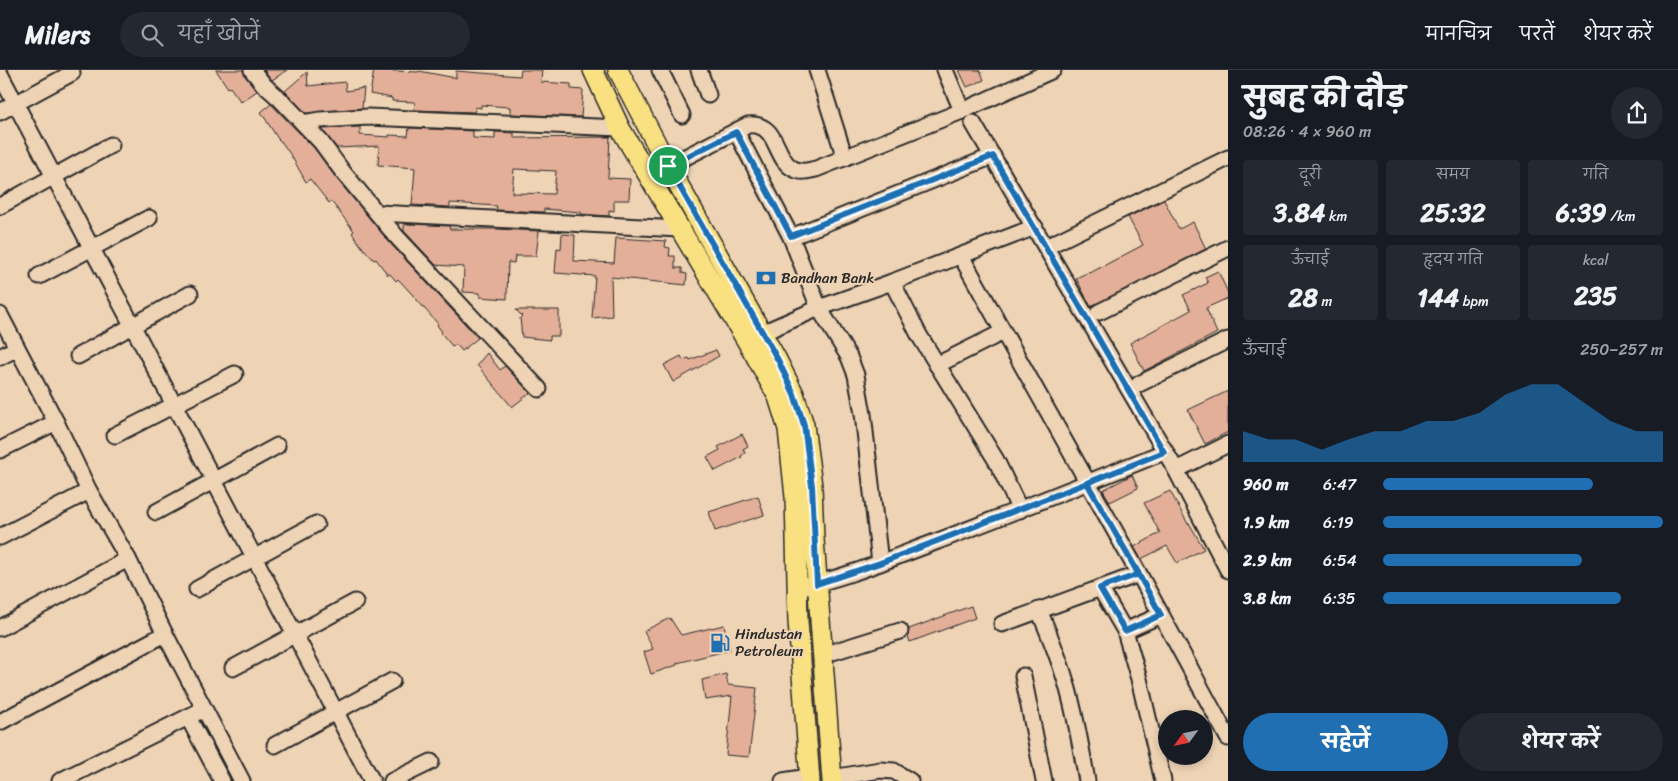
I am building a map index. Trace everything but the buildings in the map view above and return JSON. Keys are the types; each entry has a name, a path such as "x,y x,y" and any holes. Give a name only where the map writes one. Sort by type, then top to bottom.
{"main road":[{"path":"593,70 620,128 778,397 788,429 795,497 798,588 809,779"},
{"path":"618,70 668,166 794,394 804,425 812,486 817,584 832,779"}],"street":[{"path":"252,70 264,85 321,142 343,172 396,236 539,389"},
{"path":"660,70 682,115"},
{"path":"699,70 708,95"},
{"path":"817,70 845,158"},
{"path":"945,70 962,111"},
{"path":"668,166 748,125 756,124 763,126 770,133 783,158 793,169 802,172 816,169 962,111 1053,70"},
{"path":"0,112 72,73"},
{"path":"0,74 372,781"},
{"path":"303,123 368,117 620,128"},
{"path":"973,123 1176,470 1228,570"},
{"path":"736,132 791,236 819,308 850,357 856,375 863,414 880,563"},
{"path":"0,206 111,145"},
{"path":"791,236 993,156"},
{"path":"1046,247 1228,158"},
{"path":"378,213 679,229"},
{"path":"39,276 149,218"},
{"path":"762,333 819,308 1035,228"},
{"path":"1099,312 1228,248"},
{"path":"961,256 1139,574 1228,738"},
{"path":"892,282 911,321 996,460 1020,510"},
{"path":"78,356 190,294"},
{"path":"0,315 56,422 89,491 128,559 242,781"},
{"path":"937,365 1003,332"},
{"path":"1139,384 1228,340"},
{"path":"0,357 17,348"},
{"path":"115,435 235,374"},
{"path":"0,450 56,422"},
{"path":"1176,470 1228,444"},
{"path":"156,512 277,446"},
{"path":"798,588 817,584 880,563 1020,510 1164,452"},
{"path":"1,535 89,491"},
{"path":"197,589 316,524"},
{"path":"0,628 128,559"},
{"path":"1002,624 1139,574"},
{"path":"1100,588 1125,631 1139,679 1163,781"},
{"path":"233,668 355,602"},
{"path":"1039,610 1066,682 1074,712 1087,781"},
{"path":"1125,631 1161,615"},
{"path":"823,655 900,631"},
{"path":"0,722 165,634"},
{"path":"1023,676 1044,781"},
{"path":"275,745 392,681"},
{"path":"60,781 204,709"},
{"path":"188,717 222,781"},
{"path":"392,781 430,762"},
{"path":"832,779 880,770 894,771 910,781"},
{"path":"783,781 809,779"}],"place":[{"name":"Bandhan Bank","path":"766,278"},
{"name":"Hindustan Petroleum","path":"720,643"}],"route":[{"path":"668,166 736,132 791,236 993,156 1164,452 1087,483 1113,528 1139,574 1161,615 1125,631 1100,588 1139,574 1087,483 864,569 817,584 812,486 804,425 794,394 778,360 668,166"}]}
